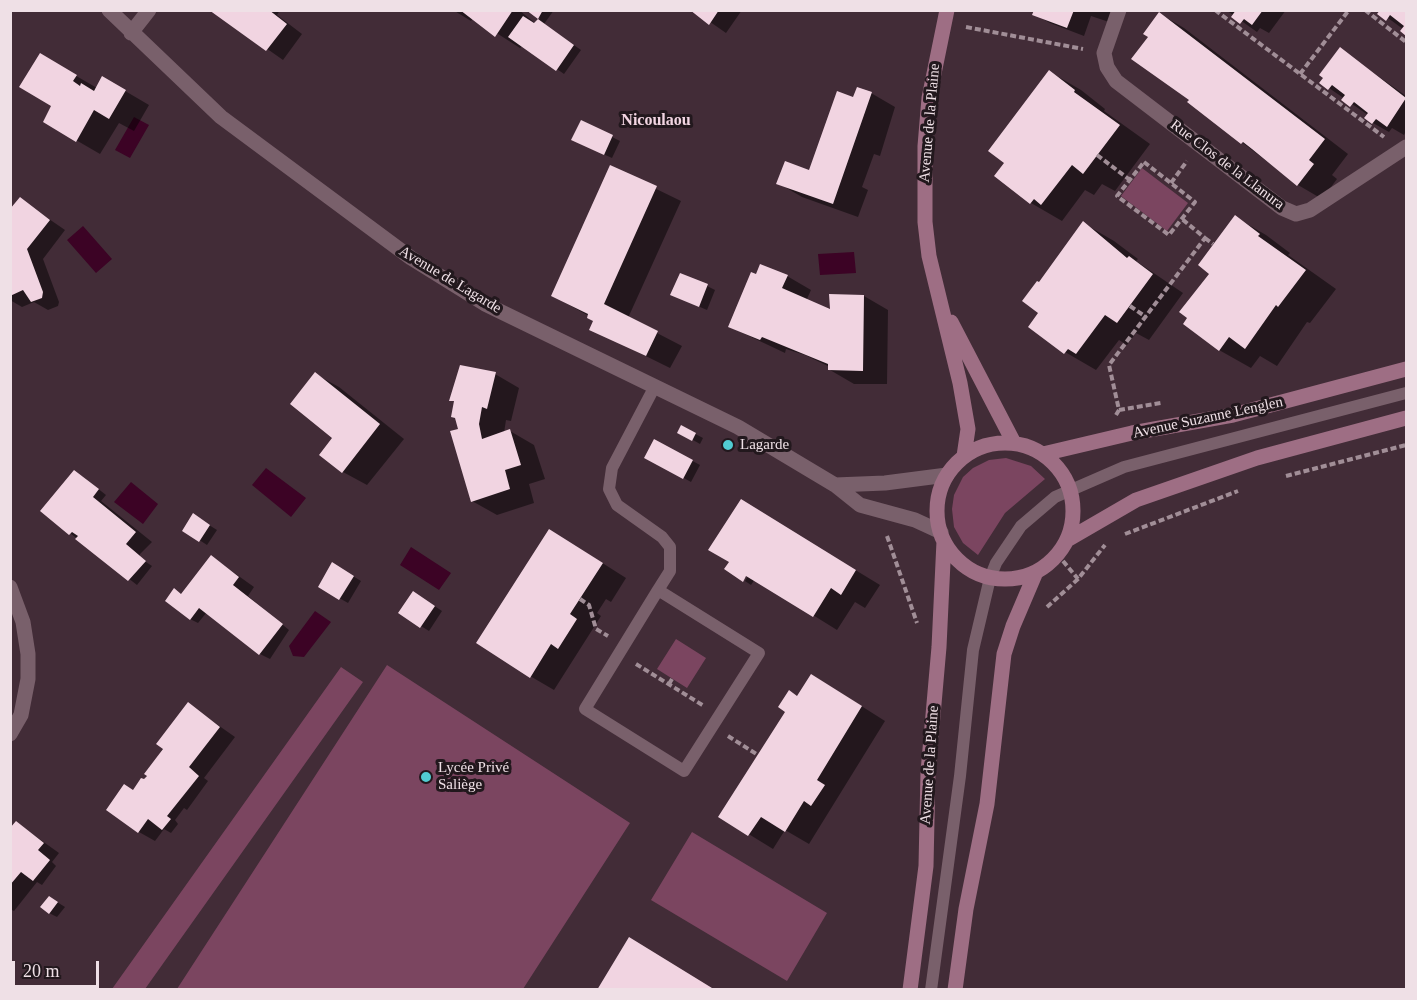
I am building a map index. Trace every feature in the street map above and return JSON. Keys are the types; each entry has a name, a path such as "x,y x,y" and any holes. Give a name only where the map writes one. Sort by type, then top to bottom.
{"street":[{"name":"Avenue de Lagarde","path":"109,10 130,33 221,117 411,258 485,304 738,427 835,485 860,505 915,520 942,537"},
{"path":"130,33 149,10"},
{"name":"Avenue de la Plaine","path":"947,10 929,98 924,179 925,222 929,256 968,429 964,456"},
{"path":"1104,53 1119,10"},
{"name":"Rue Clos de la Llanura","path":"1104,53 1107,67 1116,81 1282,208 1296,214 1310,210 1402,150"},
{"name":"Avenue de la Plaine","path":"942,306 1014,443"},
{"name":"Avenue Suzanne Lenglen","path":"1043,454 1132,433 1233,415 1407,369"},
{"path":"1067,540 1136,500 1257,458 1407,418"},
{"path":"835,485 864,485 947,475 964,456 983,446 1014,443 1043,454 1059,468 1070,489 1073,523 1067,540 1058,554 1036,572 1014,579 990,578 968,568 942,537"},
{"name":"Avenue de la Plaine","path":"910,990 926,866 928,772 939,647 942,537 938,503 947,475"},
{"path":"955,990 966,909 987,804 1004,654 1012,626 1036,572"},
{"path":"10,587 23,622 28,654 28,679 21,715 10,734"}],"lane":[{"path":"655,386 612,468 609,489 617,505 662,537 670,547 672,560 670,571 658,590 621,650 585,709 684,771 759,654 658,590"},
{"path":"931,990 960,776 973,650 990,578 996,563 1022,526 1055,497 1124,467 1407,393"}],"path":[{"path":"1215,10 1402,150"},
{"path":"1300,74 1349,10"},
{"path":"1365,10 1407,42"},
{"path":"977,30 1104,53"},
{"path":"1097,155 1130,180"},
{"path":"1144,162 1195,202 1182,219 1169,235 1117,196 1144,162"},
{"path":"1182,219 1213,244"},
{"path":"1170,401 1119,410 1109,364 1206,238"},
{"path":"1130,306 1146,317"},
{"path":"1279,478 1407,445"},
{"path":"1123,535 1247,488"},
{"path":"884,525 917,624"},
{"path":"1046,609 1078,579 1105,545 1114,540"},
{"path":"1058,554 1078,579"},
{"path":"580,599 589,605 596,629 615,642 627,659 711,710 721,732 758,755"},
{"path":"669,684 672,679"}],"shaded area":[{"path":"134,117 149,125 130,158 115,150"},
{"path":"1142,168 1188,203 1167,231 1121,196"},
{"path":"83,226 112,259 96,273 67,240"},
{"path":"854,252 856,273 820,275 818,254"},
{"path":"1006,458 1031,466 1045,479 1005,513 978,555 963,543 954,527 952,509 954,495 963,477 973,468 989,460"},
{"path":"266,468 306,498 291,517 252,485"},
{"path":"131,482 158,504 143,524 114,502"},
{"path":"411,547 451,573 439,590 400,565"},
{"path":"315,611 331,622 304,657 293,656 289,646"},
{"path":"676,639 706,658 687,688 657,669"},
{"path":"387,665 630,823 523,989 177,989"},
{"path":"341,667 363,682 145,989 112,989"},
{"path":"692,832 827,913 787,981 651,900"}],"building":[{"path":"209,10 269,10 287,24 266,51"},
{"path":"460,10 513,10 495,37"},
{"path":"526,10 543,10 538,19"},
{"path":"690,10 719,10 709,25"},
{"path":"1034,10 1074,10 1067,28 1032,15"},
{"path":"1236,10 1263,10 1252,25 1244,19 1240,24 1231,17"},
{"path":"1380,10 1406,10 1406,36 1400,31 1404,26 1390,15 1386,21 1377,14"},
{"path":"1159,12 1325,139 1309,160 1314,164 1297,186 1243,142 1241,144 1187,102 1189,100 1131,59 1148,37 1143,34"},
{"path":"523,16 534,23 538,19 574,45 556,71 508,37"},
{"path":"1340,47 1406,98 1387,127 1376,119 1372,124 1364,118 1368,113 1354,102 1350,107 1341,100 1345,95 1332,85 1328,90 1319,83 1323,78 1319,75"},
{"path":"40,53 77,75 73,81 80,86 81,83 94,91 102,76 126,90 109,119 94,110 76,142 43,122 51,106 19,87"},
{"path":"1049,70 1075,90 1074,92 1120,125 1083,174 1072,165 1041,205 1034,199 1030,204 994,176 1004,163 988,151"},
{"path":"857,87 872,92 833,204 776,184 785,161 809,170 837,91 853,97"},
{"path":"581,120 613,135 604,155 571,140"},
{"path":"610,165 657,186 604,304 658,331 646,356 589,330 593,321 587,318 588,314 551,296"},
{"path":"20,197 50,220 27,249 43,292 42,298 31,302 23,290 10,296 10,209"},
{"path":"1235,215 1260,234 1258,236 1306,270 1278,307 1276,305 1245,349 1229,337 1219,351 1183,324 1187,318 1179,312 1209,274 1198,265"},
{"path":"1083,221 1127,258 1129,256 1153,274 1117,323 1105,315 1076,354 1068,349 1064,354 1028,327 1038,313 1022,301 1037,281 1039,282"},
{"path":"760,264 788,275 782,288 830,309 829,294 864,295 863,371 828,370 828,364 762,337 760,340 728,327 751,272 756,274"},
{"path":"680,273 708,284 699,307 670,295"},
{"path":"460,365 496,372 487,409 482,407 479,424 482,439 510,429 521,465 505,470 510,489 471,502 450,431 458,429 455,418 451,417 454,401 449,401"},
{"path":"315,372 380,424 342,473 319,455 332,438 290,404"},
{"path":"681,425 696,433 692,441 677,433"},
{"path":"654,439 693,460 683,479 644,458"},
{"path":"74,470 99,489 93,497 136,532 126,544 146,561 128,581 75,539 78,536 72,532 69,535 40,511"},
{"path":"741,499 856,570 841,595 831,588 813,617 746,576 743,582 724,569 729,562 708,550"},
{"path":"193,513 210,525 199,542 182,531"},
{"path":"549,529 603,563 570,614 577,619 558,649 551,644 530,678 476,643"},
{"path":"211,555 239,577 233,585 283,624 259,655 199,608 190,620 165,601 174,588 181,594"},
{"path":"332,562 354,576 339,600 318,587"},
{"path":"413,591 435,606 420,628 398,613"},
{"path":"811,674 862,706 817,780 825,785 811,806 804,801 785,832 761,817 748,836 718,817 785,712 778,707 789,690 797,696"},
{"path":"188,702 220,727 189,767 199,776 167,816 171,819 162,830 148,819 138,833 106,810 124,784 133,790 141,778 144,779 147,776 144,774 163,749 156,744"},
{"path":"16,821 44,843 38,850 50,860 33,881 21,872 10,885 10,828"},
{"path":"49,896 58,902 49,914 40,907"},
{"path":"629,937 712,988 711,990 597,990"}],"place":[{"name":"Lagarde","path":"728,445"},
{"name":"Lycée Privé Saliège","path":"426,777"}],"district":[{"name":"Nicoulaou","path":"656,121"}]}
